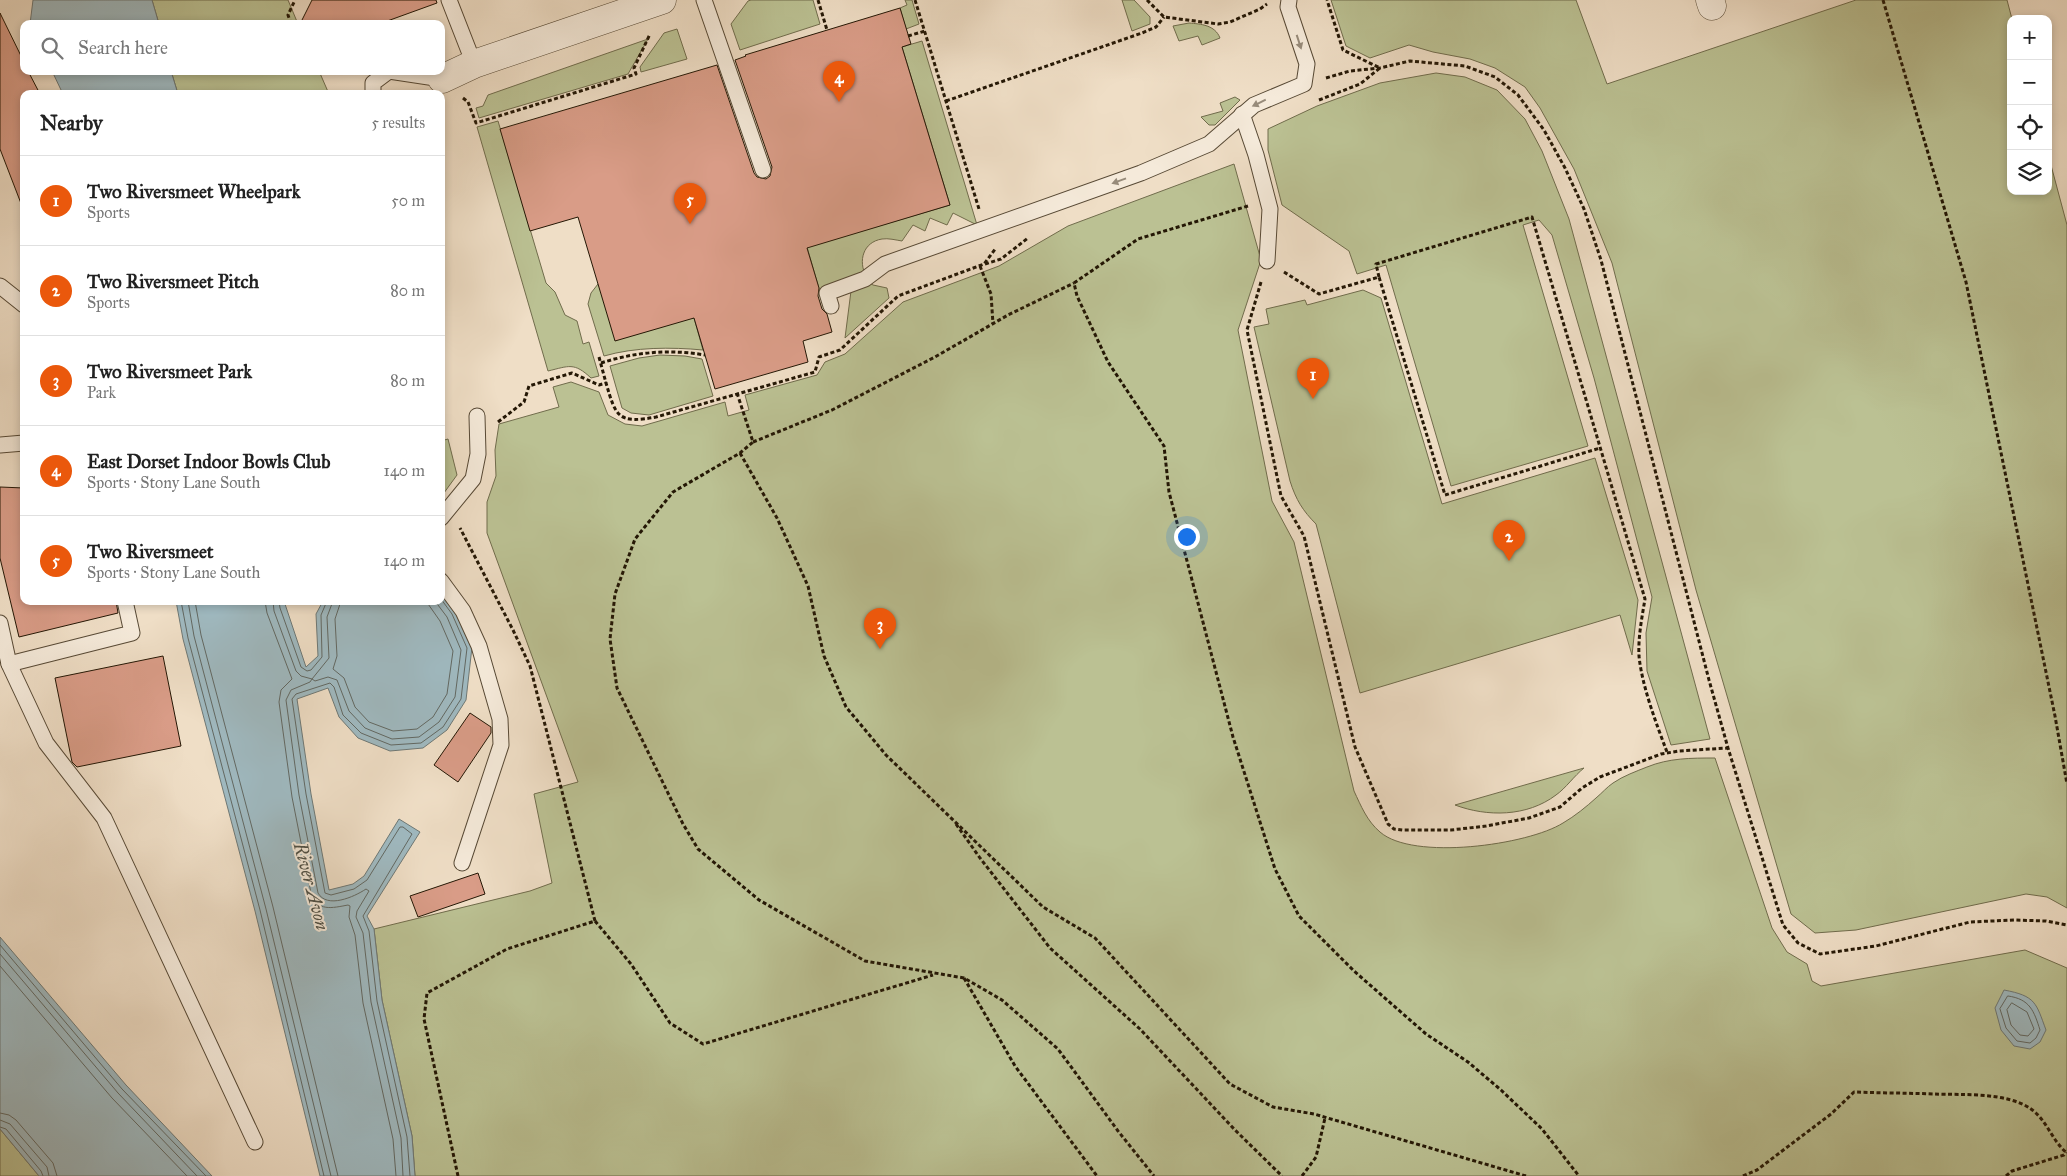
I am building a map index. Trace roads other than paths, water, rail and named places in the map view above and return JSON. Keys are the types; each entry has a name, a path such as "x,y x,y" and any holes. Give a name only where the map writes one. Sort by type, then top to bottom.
{"street":[{"path":"442,80 474,64 662,0"}],"lane":[{"path":"449,0 474,64"},
{"path":"704,0 764,170"},
{"path":"831,306 827,293 865,279 885,264 1141,173 1208,144 1254,105 1304,84 1307,64 1288,7 1289,0"},
{"path":"374,90 374,83 384,75"},
{"path":"413,75 442,80"},
{"path":"1242,114 1256,155 1270,209 1267,261"},
{"path":"0,286 20,302"},
{"path":"445,513 473,479 478,454 477,416"},
{"path":"0,445 20,443"},
{"path":"445,586 463,611 479,646 500,719 501,745 462,863"},
{"path":"9,664 132,633 126,605"},
{"path":"0,623 9,664 46,743 104,818 254,1142"}],"water":[{"path":"33,0 152,0 158,20 30,20"},
{"path":"54,75 172,75 177,90 61,90"},
{"name":"River Avon","path":"445,596 456,611 472,647 466,700 447,730 423,748 390,751 358,738 339,717 328,688 297,699 311,794 329,890 353,884 364,876 399,819 420,832 367,916 374,929 382,1000 412,1136 415,1176 320,1176 255,911 183,639 177,605 285,605 306,667 318,656 316,614 321,605 445,605"},
{"path":"0,937 126,1085 212,1176 39,1176 0,1129"},
{"path":"2004,990 2029,998 2040,1013 2046,1030 2040,1042 2030,1049 2014,1046 2001,1030 1995,1008"}],"place":[{"name":"East Dorset Indoor Bowls Club","path":"839,102"},
{"name":"Two Riversmeet","path":"690,224"},
{"name":"Two Riversmeet Wheelpark","path":"1313,399"},
{"name":"Two Riversmeet Pitch","path":"1509,561"},
{"name":"Two Riversmeet Park","path":"880,649"}]}
